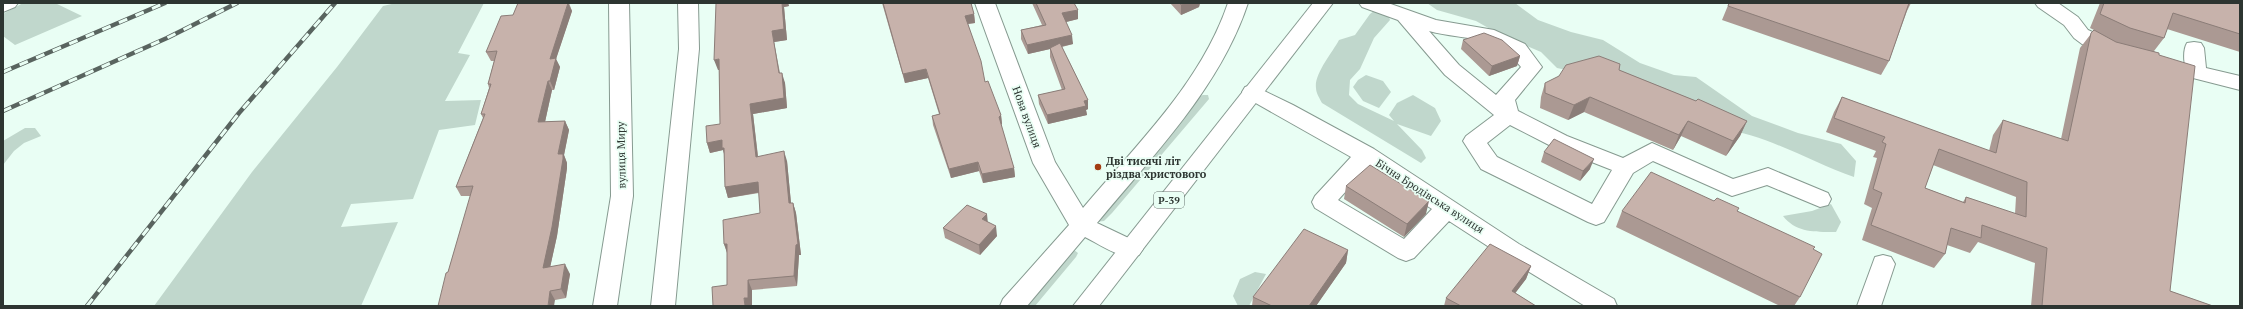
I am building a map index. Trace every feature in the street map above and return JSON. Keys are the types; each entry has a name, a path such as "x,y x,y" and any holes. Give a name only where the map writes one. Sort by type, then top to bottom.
{"street":[{"path":"3,6 8,3"},
{"name":"вулиця Миру","path":"605,306 622,196 619,3"},
{"path":"663,306 689,49 688,3"},
{"name":"Нова вулиця","path":"985,3 1044,163 1081,224"},
{"path":"1012,306 1048,266 1081,224 1142,154 1194,90 1229,30 1238,3"},
{"name":"Р-39","path":"1085,306 1323,3"},
{"path":"1369,3 1433,26 1487,34 1518,49 1532,67 1504,99 1508,115"},
{"path":"2045,3 2071,21 2081,34 2089,39 2113,50 2134,56"},
{"path":"1405,16 1452,70 1508,115 1559,141 1625,167"},
{"path":"2194,48 2196,72"},
{"path":"2176,67 2240,83"},
{"name":"Бічна Бродівська вулиця","path":"1256,88 1366,155 1512,250 1605,306"},
{"path":"1508,115 1474,141 1489,163 1596,216 1625,167 1652,152 1732,188 1768,176 1820,200"},
{"path":"1366,155 1322,202 1406,252 1448,207"},
{"path":"1081,224 1131,249"},
{"path":"1869,306 1883,264"}],"green space":[{"path":"23,3 55,3 82,16 15,45 3,36 3,14"},
{"path":"396,3 484,3 458,53 470,55 445,101 481,100 475,125 439,130 413,199 351,204 341,227 398,222 361,306 154,306 252,172 337,67 383,6"},
{"path":"1384,3 1390,20 1374,38 1360,69 1350,80 1349,95 1358,104 1394,121 1389,115 1397,103 1413,95 1435,108 1441,121 1431,136 1397,124 1422,150 1426,158 1421,163 1322,103 1316,90 1318,76 1339,40 1355,35 1370,14"},
{"path":"1427,3 1515,3 1538,20 1571,32 1603,40 1640,63 1674,75 1696,77 1752,116 1798,133 1841,144 1856,161 1854,177 1756,137 1722,129 1576,72 1557,68 1541,52 1499,34 1476,21 1437,10"},
{"path":"1366,75 1383,81 1391,92 1379,108 1363,101 1353,87 1358,80"},
{"path":"1208,95 1209,99 1112,213 1104,221 1096,222 1198,97"},
{"path":"25,128 35,128 41,136 24,143 14,151 3,165 3,141"},
{"path":"1831,204 1841,222 1836,232 1800,229 1788,222 1783,216 1812,211"},
{"path":"1074,250 1078,253 1076,257 1035,306 1020,306 1067,254"},
{"path":"1255,272 1266,274 1249,306 1238,306 1233,296 1240,279"}],"building":[{"path":"518,3 568,3 550,59 556,58 550,81 548,81 538,122 565,121 558,154 563,154 563,159 552,227 543,268 565,264 561,289 550,291 548,306 438,306 446,273 448,272 473,186 456,187 485,114 481,114 491,84 488,84 497,51 486,52 501,16 513,15"},
{"path":"716,3 782,3 784,29 772,31 779,73 782,73 784,98 750,104 756,157 784,151 789,203 793,203 798,244 796,245 794,276 748,280 748,298 744,298 745,306 713,306 712,287 727,285 727,244 724,244 723,220 760,213 758,182 725,187 724,148 722,148 722,140 707,143 706,126 720,124 719,59 714,60"},
{"path":"883,3 971,3 974,14 965,16 981,61 985,82 988,81 1001,115 999,117 1014,168 982,174 978,162 949,169 932,116 940,114 926,69 903,74"},
{"path":"1036,3 1074,3 1078,10 1062,13 1072,35 1027,45 1021,30 1046,25"},
{"path":"1729,3 1909,3 1889,61 1728,6"},
{"path":"2104,3 2240,3 2240,34 2173,13 2164,38 2130,28 2100,14"},
{"path":"2094,30 2116,42 2159,53 2159,55 2195,66 2170,291 2213,306 2042,306 2047,248 1982,225 1981,238 1951,228 1945,254 1871,225 1882,193 1873,189 1886,144 1882,142 1885,137 1834,118 1842,97 1996,153 2003,120 2068,141 2091,33","holes":["1939,149 2027,182 2026,217 1966,197 1965,203 1925,188"]},
{"path":"1484,33 1502,40 1520,56 1492,66 1463,40"},
{"path":"1060,43 1088,100 1084,101 1086,106 1047,115 1038,95 1065,89 1050,48"},
{"path":"1599,56 1620,64 1619,70 1696,101 1698,99 1747,121 1733,141 1688,121 1679,135 1590,97 1574,105 1545,93 1545,83 1559,76 1566,65"},
{"path":"1554,139 1594,159 1583,171 1544,152"},
{"path":"1370,165 1429,201 1407,224 1346,186"},
{"path":"1651,172 1714,201 1717,198 1739,208 1737,211 1815,247 1813,249 1822,254 1800,297 1622,211"},
{"path":"967,205 987,214 982,219 996,226 979,245 943,228"},
{"path":"1304,229 1348,250 1309,306 1272,306 1253,297"},
{"path":"1490,244 1531,266 1512,291 1536,306 1461,306 1446,298"}],"railway":[{"path":"3,72 165,3"},
{"path":"3,111 167,38 237,3"},
{"path":"87,306 239,113 335,3"}],"place":[{"name":"Дві тисячі літ різдва христового","path":"1098,167"}]}
